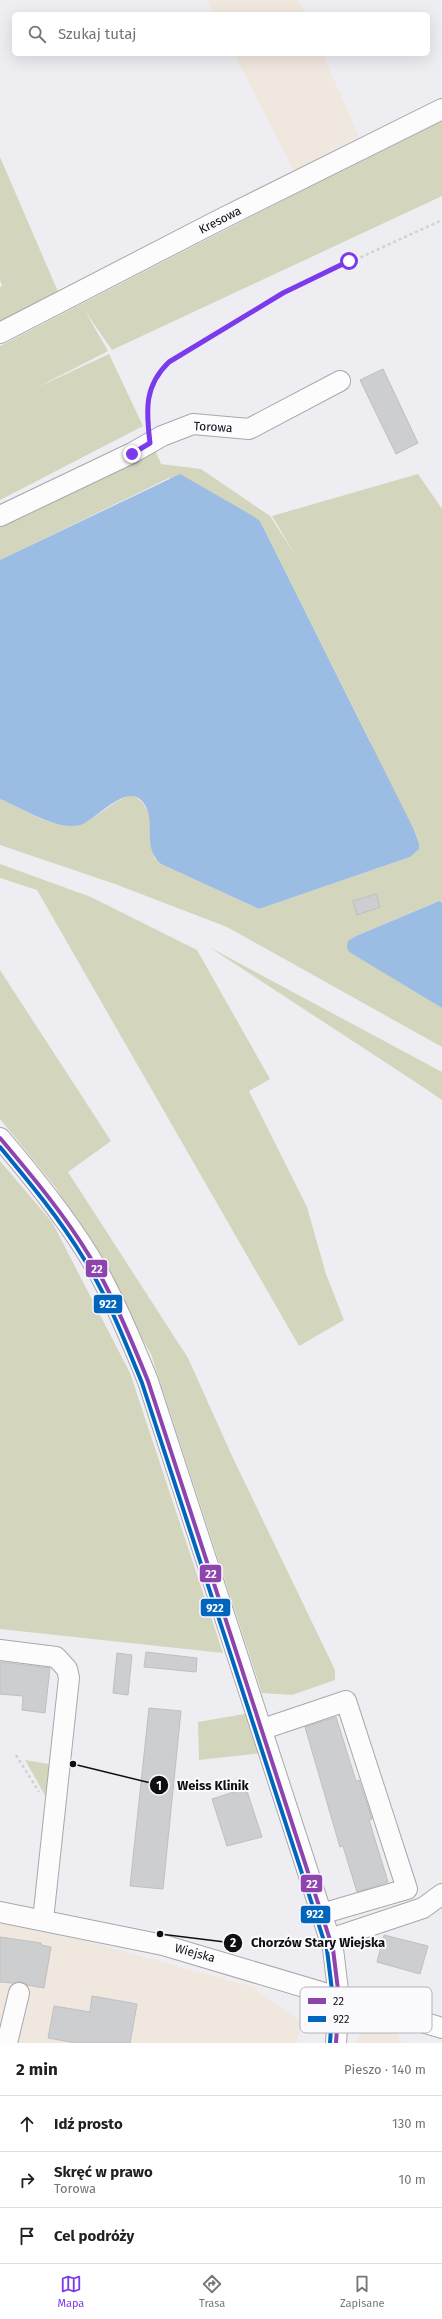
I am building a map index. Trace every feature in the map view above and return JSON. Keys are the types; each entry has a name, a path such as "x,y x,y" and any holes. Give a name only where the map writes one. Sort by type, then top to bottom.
{"street":[{"name":"Kresowa","path":"0,333 223,218 442,109"},
{"name":"Torowa","path":"0,516 132,454 150,443 193,424 249,429 340,381"},
{"path":"0,1138 69,1227 98,1272 123,1320 148,1381 263,1729 330,1939 335,1958 338,1987"},
{"path":"0,1650 56,1657 67,1669 68,1678 53,1809 43,1920"},
{"path":"263,1729 346,1701 407,1889 322,1914"},
{"path":"330,1939 422,1908 442,1894"},
{"name":"Wiejska","path":"0,1912 163,1945 302,1987"},
{"path":"7,2043 19,1993"},
{"name":"Wiejska","path":"432,2025 442,2028"},
{"path":"336,2043 337,2033"}],"path":[{"path":"150,443 147,420 152,382 158,372 169,362 283,293 442,220"},
{"path":"16,1755 49,1809 53,1809"}],"shaded area":[{"path":"207,0 299,0 304,12 213,12"},
{"path":"235,56 324,56 359,137 294,171"},
{"path":"0,1917 253,1987 300,2020 297,2043 0,2043"},
{"path":"359,2033 397,2033 402,2043 356,2043"}],"green space":[{"path":"442,118 442,196 112,350 85,311 108,351 36,388 109,354 143,426 0,500 0,346"},
{"path":"0,157 59,294 0,324 0,287 2,286 0,280"},
{"path":"155,450 161,464 201,469 270,516 296,556 272,516 418,474 442,509 442,903 439,901 431,904 356,936 348,941 349,952 442,1008 442,1047 227,927 115,884 0,845 0,799 44,820 68,825 79,824 89,820 119,800 131,795 139,799 148,813 151,822 154,858 161,864 259,909 410,857 370,741 260,521 169,478 0,560 0,523"},
{"path":"0,864 91,897 197,950 270,1079 249,1091 307,1207 326,1274 344,1320 299,1346 37,890 0,878"},
{"path":"209,947 442,1072 442,1100 420,1085"},
{"path":"0,970 111,1141 68,1172 188,1358 232,1456 335,1670 335,1680 292,1695 262,1693 151,1354 56,1188 0,1119"},
{"path":"0,1161 52,1222 130,1373 223,1653 0,1629"},
{"path":"250,1713 263,1753 199,1760 198,1722"},
{"path":"25,1760 49,1764 52,1767 50,1804"}],"water":[{"path":"180,474 260,521 413,828 419,844 419,849 410,857 259,909 161,864 155,857 152,849 150,841 149,815 146,807 141,800 134,796 127,796 119,800 87,822 80,825 71,826 61,825 40,818 0,799 0,560"},
{"path":"439,901 442,903 442,1008 349,952 347,947 348,941 356,936"}],"building":[{"path":"383,369 418,443 396,454 360,380"},
{"path":"376,894 380,907 357,915 353,901"},
{"path":"146,1652 197,1658 196,1672 144,1667"},
{"path":"117,1653 132,1655 128,1695 113,1693"},
{"path":"0,1662 50,1668 45,1713 22,1710 23,1696 0,1694"},
{"path":"149,1708 181,1711 163,1889 130,1886"},
{"path":"336,1717 356,1781 359,1780 372,1819 369,1820 388,1882 357,1892 343,1846 340,1847 305,1727"},
{"path":"246,1788 262,1837 227,1846 212,1799"},
{"path":"384,1935 428,1946 420,1974 377,1962"},
{"path":"0,1937 41,1943 41,1945 51,1947 44,1988 27,1985 21,1982 0,1982"},
{"path":"92,1996 137,2004 130,2043 76,2043 48,2038 54,2006 90,2012"}],"transit line":[{"name":"22","path":"0,1138 59,1210 90,1257 114,1302 148,1381 333,1949 338,1987"},
{"name":"922","path":"0,1147 55,1215 75,1244 93,1274 108,1304 142,1383 327,1950 332,1987"},
{"name":"922","path":"330,2043 331,2033"},
{"name":"22","path":"336,2043 337,2033"}],"place":[{"name":"Weiss Klinik","path":"73,1764"},
{"name":"Chorzów Stary Wiejska","path":"160,1934"}],"route":[{"path":"132,454 150,443 147,420 148,399 152,382 158,372 169,362 283,293 349,261"}]}
